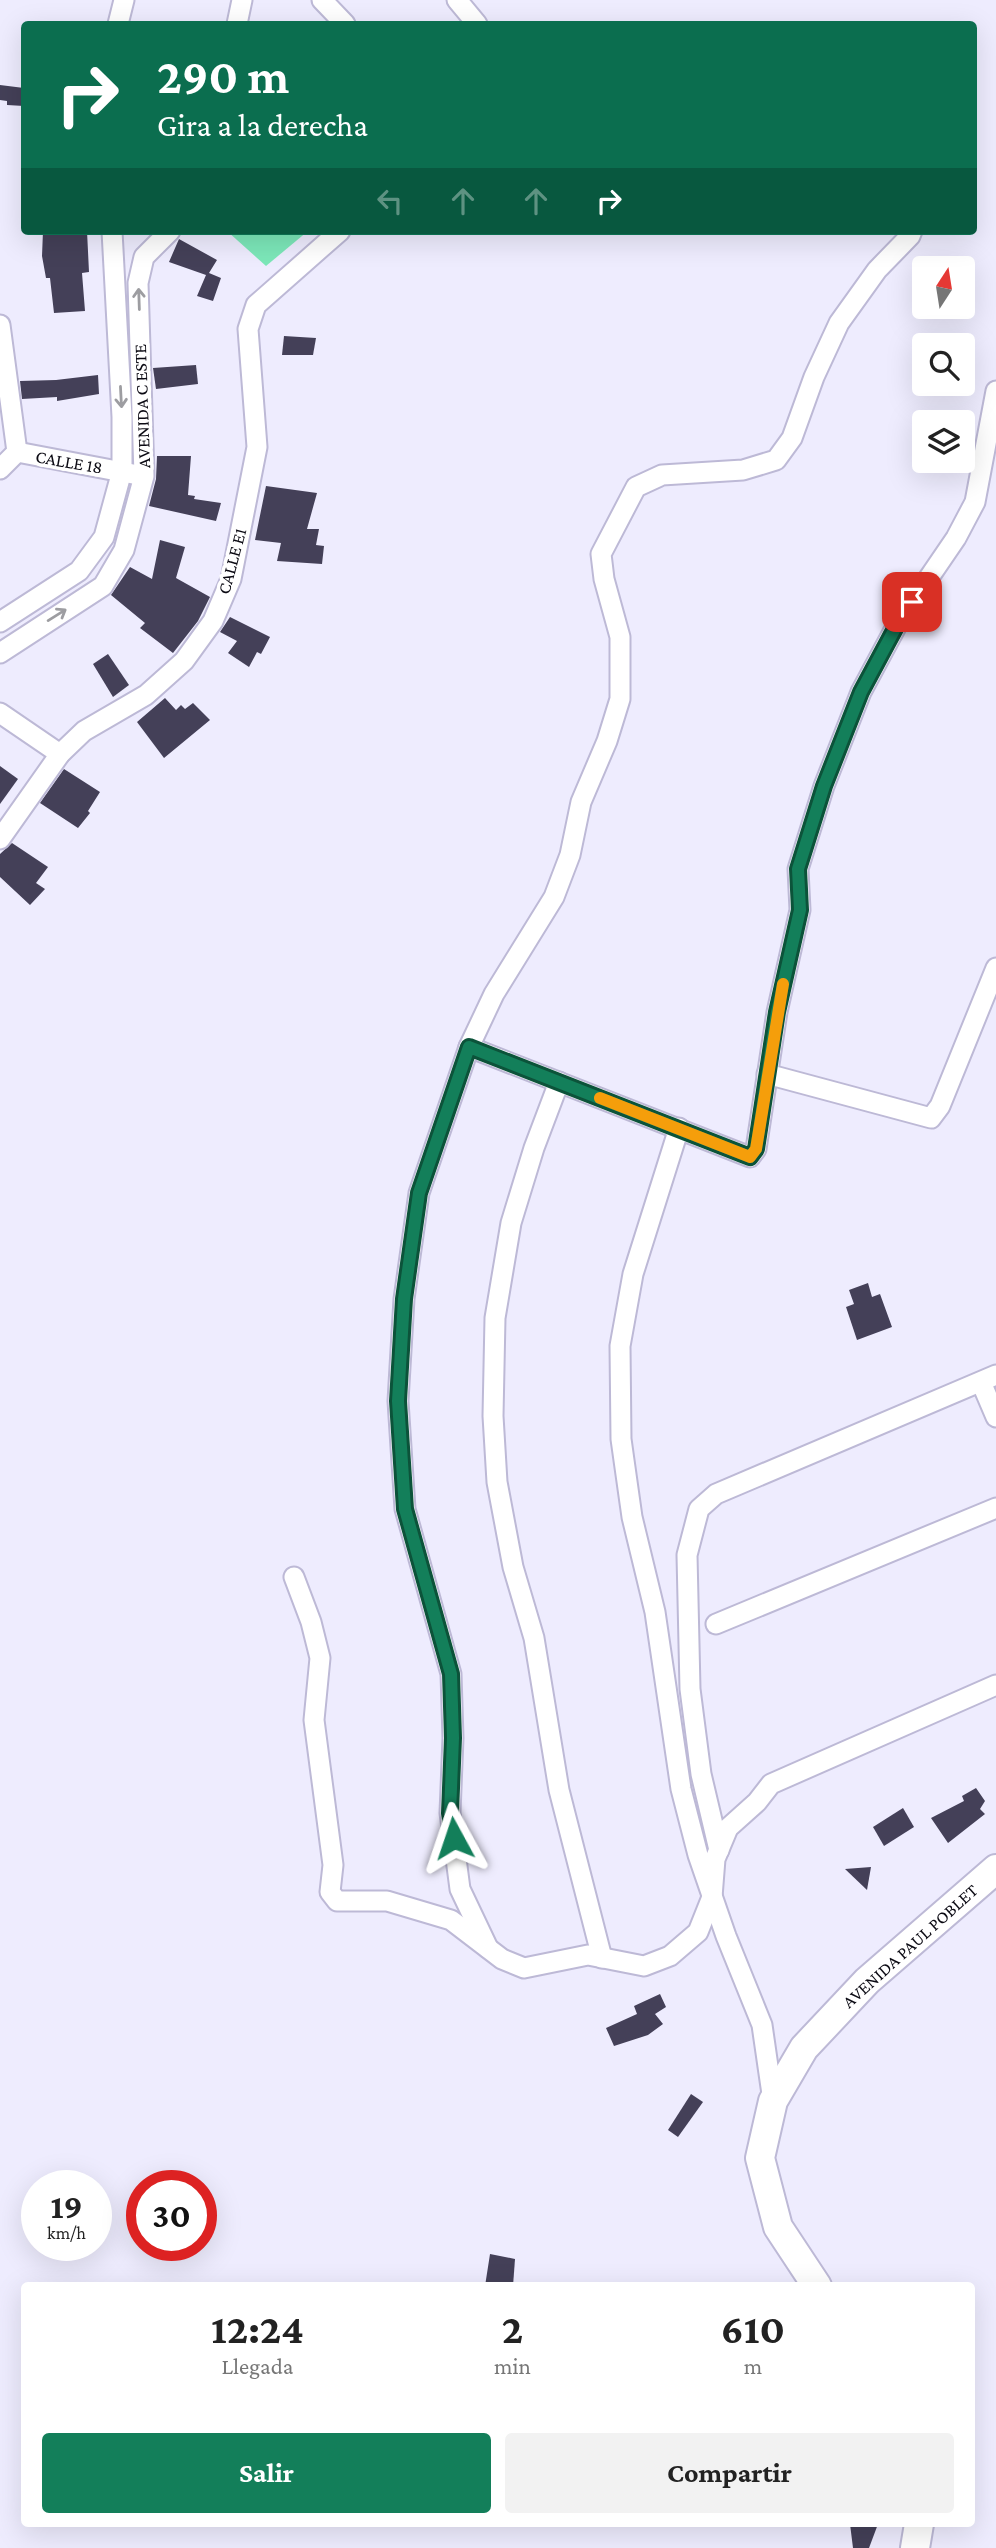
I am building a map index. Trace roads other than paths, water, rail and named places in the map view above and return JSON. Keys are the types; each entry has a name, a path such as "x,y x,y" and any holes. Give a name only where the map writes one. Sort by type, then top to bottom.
{"main road":[{"name":"AVENIDA PAUL POBLET","path":"814,2282 778,2227 760,2158 773,2101 804,2048 867,1981 996,1868"},
{"path":"915,2548 918,2527"}],"street":[{"path":"119,21 124,0"},
{"path":"238,21 242,0"},
{"path":"322,0 342,21"},
{"path":"457,0 474,21"},
{"path":"0,622 79,571 104,537 122,471 113,235"},
{"name":"AVENIDA C ESTE","path":"0,653 103,586 124,550 145,476 138,283 144,257 166,235"},
{"name":"CALLE E1","path":"0,839 60,754 83,731 146,695 184,660 213,621 231,579 257,447 248,329 256,305 335,235"},
{"path":"488,1948 460,1889 450,1813 453,1738 451,1674 405,1509 398,1401 404,1299 419,1193 469,1047 494,994 554,897 570,855 581,802 607,741 620,699 620,637 604,579 601,554 636,487 662,475 743,470 776,460 792,438 814,377 839,323 877,270 910,235"},
{"path":"0,325 17,452 0,469"},
{"path":"469,1047 750,1157 756,1149 777,1012 800,910 798,869 824,786 861,692 885,646 956,538 975,502 996,391"},
{"name":"CALLE 18","path":"17,452 145,476"},
{"path":"0,713 60,754"},
{"path":"767,1074 931,1118 940,1106 996,968"},
{"path":"559,1082 534,1147 511,1223 495,1318 493,1416 497,1482 513,1567 534,1638 559,1790 602,1958"},
{"path":"679,1128 634,1274 620,1346 621,1439 632,1517 655,1612 681,1789 712,1897 762,2025 773,2101"},
{"path":"719,1850 701,1774 690,1689 687,1555 699,1509 716,1494 988,1379 996,1417"},
{"path":"716,1624 996,1508"},
{"path":"294,1577 311,1622 320,1658 314,1720 333,1865 330,1892 337,1901 387,1901 451,1920 502,1959 524,1968 588,1955 643,1966 670,1956 698,1932 712,1897 715,1859 728,1828 757,1802 771,1784 996,1685"}]}
